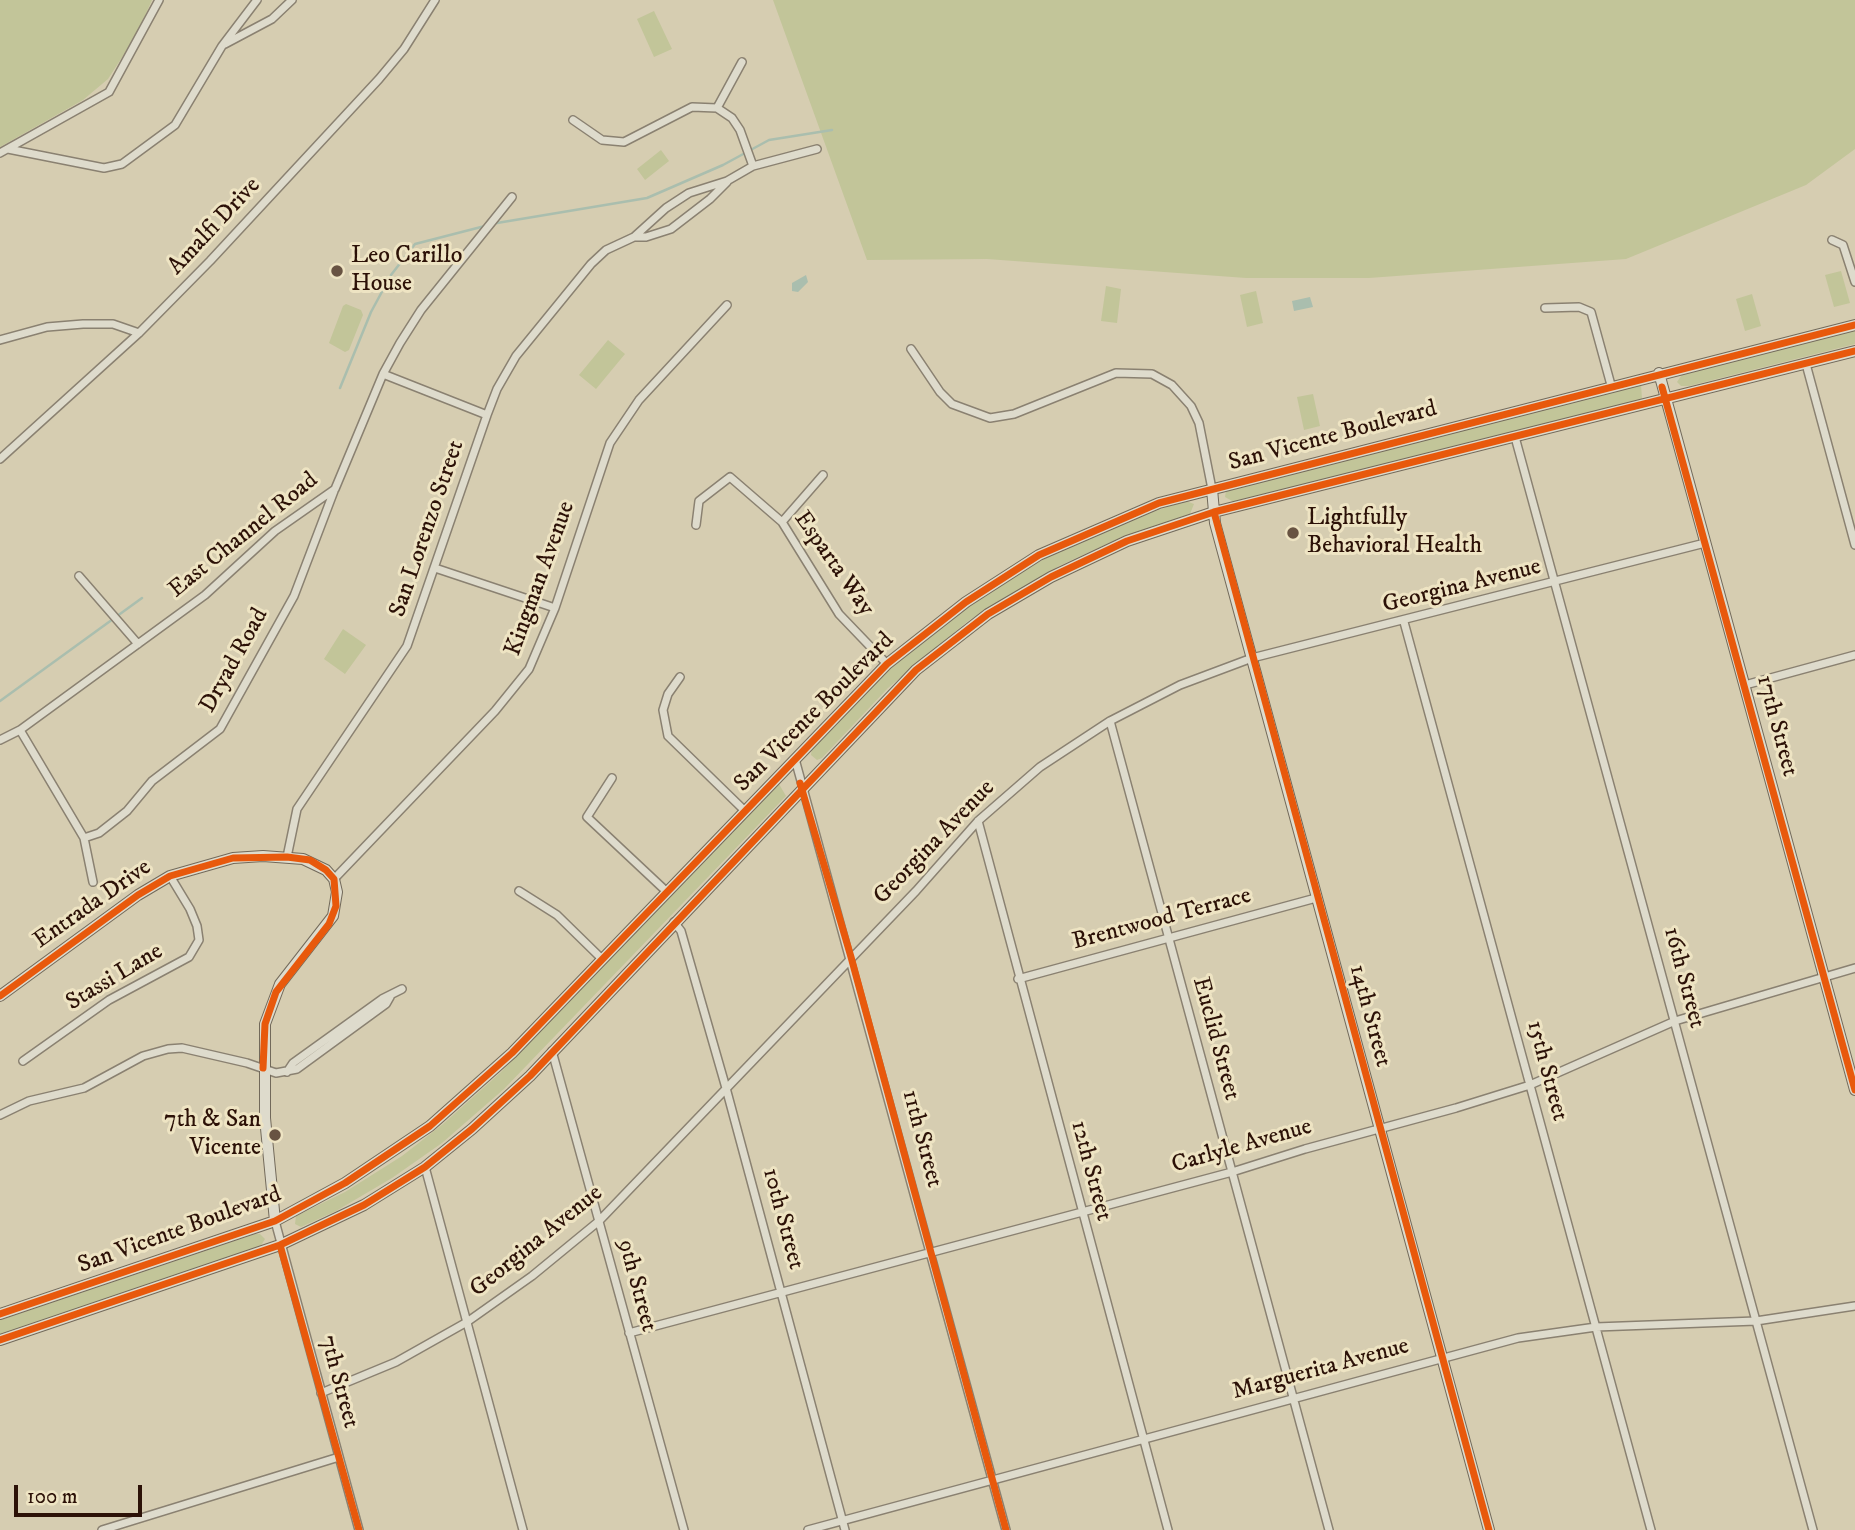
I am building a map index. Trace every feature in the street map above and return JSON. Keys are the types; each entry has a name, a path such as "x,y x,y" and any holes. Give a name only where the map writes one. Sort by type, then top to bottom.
{"main road":[{"name":"San Vicente Boulevard","path":"0,1314 275,1221 345,1183 430,1126 513,1053 887,664 966,601 1039,555 1119,518 1212,489 1611,385 1855,325"},
{"path":"0,1340 280,1245 364,1205 425,1167 502,1103 916,670 988,614 1097,554 1159,529 1214,512 1855,351"},
{"name":"17th Street","path":"1659,373 1855,1090"},
{"name":"14th Street","path":"1212,489 1214,512 1252,659 1489,1530"},
{"name":"Entrada Drive","path":"0,996 138,895 170,876 233,858 287,856 316,863 334,878"},
{"path":"263,1068 265,1024 272,1003 287,974 329,924 336,905 334,878"},
{"name":"7th Street","path":"263,1068 275,1221"}],"street":[{"path":"0,153 109,92 159,0"},
{"path":"8,149 104,168 122,164 176,125 222,46 257,0"},
{"path":"222,46 272,19 292,0"},
{"name":"Amalfi Drive","path":"0,459 139,333 345,118 404,50 435,0"},
{"path":"717,108 742,62"},
{"path":"573,120 602,141 624,142 692,107 717,108 732,118 740,130 753,166"},
{"name":"San Lorenzo Street","path":"287,856 296,809 407,646 487,415 497,389 516,356 606,250 634,237 689,193 727,181 753,166 817,149"},
{"name":"San Lorenzo Street","path":"634,237 646,237 671,229 710,199 727,181"},
{"name":"East Channel Road","path":"0,740 20,730 205,595 275,531 335,489 383,374 421,310 512,197"},
{"path":"1832,240 1843,245 1855,282"},
{"name":"Kingman Avenue","path":"334,878 515,689 529,669 555,608 610,443 622,423 727,305"},
{"path":"1545,308 1579,307 1591,312 1611,385"},
{"path":"0,340 47,327 83,324 113,324 139,333"},
{"path":"911,349 940,393 952,404 990,418 1014,414 1116,373 1152,374 1172,385 1191,406 1199,423 1212,489"},
{"path":"1806,364 1855,545"},
{"path":"383,374 487,415"},
{"name":"16th Street","path":"1516,437 1812,1530"},
{"path":"782,522 822,475"},
{"name":"Esparta Way","path":"696,525 695,512 699,501 730,477 782,522 839,614 887,664"},
{"name":"Dryad Road","path":"85,838 99,833 127,811 152,781 220,729 294,596 335,489"},
{"name":"Georgina Avenue","path":"321,1393 396,1362 467,1322 532,1276 599,1221 916,891 978,821 1040,767 1110,721 1180,685 1252,659 1705,543"},
{"path":"435,568 555,608"},
{"path":"79,576 138,644"},
{"name":"15th Street","path":"1404,622 1651,1530"},
{"path":"1745,685 1855,655"},
{"path":"680,677 668,694 663,710 668,736 745,811"},
{"name":"Euclid Street","path":"1110,721 1329,1530"},
{"path":"20,730 85,838 93,882"},
{"name":"11th Street","path":"796,759 802,790 851,957 1006,1530"},
{"path":"612,778 587,817 667,892"},
{"name":"12th Street","path":"978,821 1018,979 1168,1530"},
{"name":"Stassi Lane","path":"23,1061 108,1000 189,957 198,940 197,926 170,876"},
{"path":"519,891 556,915 602,959"},
{"name":"Brentwood Terrace","path":"1018,979 1316,898"},
{"name":"10th Street","path":"674,921 681,931 726,1088 845,1530"},
{"name":"Carlyle Avenue","path":"629,1333 1232,1172 1530,1085 1675,1021 1855,968"},
{"path":"0,1115 29,1101 84,1087 143,1056 168,1049 182,1048 286,1073 297,1069 341,1033 386,1004 390,997 402,989"},
{"name":"9th Street","path":"552,1051 684,1530"},
{"path":"425,1167 523,1530"},
{"name":"7th Street","path":"275,1221 359,1530"},
{"name":"Marguerita Avenue","path":"807,1530 1518,1338 1596,1328 1756,1321 1855,1306"},
{"path":"102,1530 339,1457"}],"green space":[{"path":"0,0 152,0 137,34 108,79 83,100 0,147"},
{"path":"773,0 1855,0 1855,149 1806,185 1626,259 1369,278 1246,278 987,259 867,260"},
{"path":"654,11 672,49 654,57 637,19"},
{"path":"661,150 669,161 645,180 637,169"},
{"path":"1841,271 1850,303 1834,307 1825,275"},
{"path":"1106,286 1121,289 1117,323 1101,321"},
{"path":"1256,291 1263,323 1247,327 1240,295"},
{"path":"1752,294 1761,326 1745,331 1736,299"},
{"path":"346,304 361,310 363,315 349,350 345,352 329,343"},
{"path":"1855,329 1855,344 1689,386 1681,386 1677,382 1683,373"},
{"path":"608,340 625,354 596,389 579,375"},
{"path":"1641,384 1642,399 1234,502 1225,497 1226,491"},
{"path":"1313,394 1320,426 1304,430 1297,397"},
{"path":"1186,501 1194,504 1190,514 1122,537 1059,566 968,621 888,688 822,758 817,760 811,755 812,747 867,689 932,632 990,590 1067,546 1137,517"},
{"path":"343,629 366,645 345,674 324,659"},
{"path":"779,784 786,796 504,1089 442,1143 392,1178 336,1211 301,1227 295,1224 296,1216 345,1192 402,1156 500,1073"},
{"path":"260,1234 265,1239 260,1247 0,1335 0,1320"}],"shaded area":[{"path":"806,275 808,282 798,292 792,291 792,283"},
{"path":"1310,297 1313,307 1294,311 1292,301"}],"waterway":[{"path":"491,224 647,198 723,165 769,140 832,130"},
{"path":"340,388 371,312 391,275 415,244 485,226"},
{"path":"0,701 142,598"}],"cycle path":[{"path":"0,1314 275,1221 345,1183 430,1126 512,1053 887,664 966,602 1039,555 1159,503 1855,325"},
{"path":"0,1340 280,1245 364,1205 425,1167 530,1076 916,670 988,614 1051,577 1127,541 1214,512 1855,351"},
{"path":"1662,387 1855,1090"},
{"path":"1214,512 1489,1530"},
{"path":"800,783 851,957 1006,1530"},
{"path":"0,996 138,895 170,876 233,858 287,857 310,860 334,879 336,906 329,924 276,992 265,1024 263,1068"},
{"path":"280,1245 359,1530"}],"place":[{"name":"Leo Carillo House","path":"337,271"},
{"name":"Lightfully Behavioral Health","path":"1293,533"},
{"name":"7th & San Vicente","path":"275,1135"}]}
